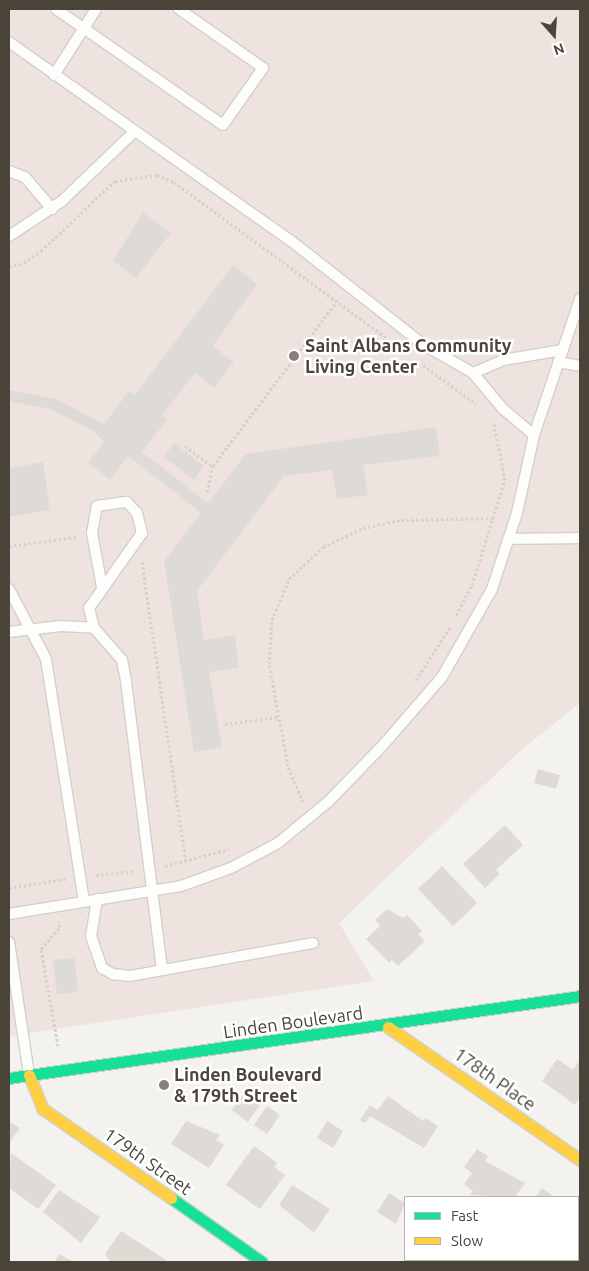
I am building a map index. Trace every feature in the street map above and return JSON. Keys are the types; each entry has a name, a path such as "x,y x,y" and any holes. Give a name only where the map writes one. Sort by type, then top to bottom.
{"main road":[{"name":"Linden Boulevard","path":"9,1078 388,1027 580,996"},
{"name":"178th Place","path":"388,1027 580,1160"},
{"name":"179th Street","path":"29,1075 43,1109 262,1262"}],"lane":[{"path":"56,9 222,125 263,68 179,9"},
{"path":"54,75 96,9"},
{"path":"9,42 133,133 290,240 424,345 473,373 503,410 534,435"},
{"path":"9,236 52,209 133,133"},
{"path":"9,171 25,176 52,209"},
{"path":"9,914 181,886 231,868 278,843 329,801 442,677 492,589 508,538 534,435 580,299"},
{"path":"473,373 503,360 562,350"},
{"path":"558,362 580,366"},
{"path":"102,587 92,533 97,506 127,502 137,514 142,534 102,587 89,608 94,628 122,660 150,891 162,970"},
{"path":"508,538 580,538"},
{"path":"9,589 46,660 84,901"},
{"path":"9,632 94,628"},
{"path":"97,899 91,936 102,968 130,976 313,943"},
{"path":"9,942 29,1075"}],"path":[{"path":"9,266 24,263 41,251 115,181 157,175 174,182 392,343"},
{"path":"207,492 213,466 336,302"},
{"path":"416,360 480,407"},
{"path":"412,686 472,585 495,518 505,480 503,452 490,419"},
{"path":"185,446 213,466"},
{"path":"303,802 288,766 269,664 272,620 288,579 323,547 363,528 402,520 495,518"},
{"path":"9,546 83,536"},
{"path":"141,557 186,863"},
{"path":"225,724 278,717"},
{"path":"299,806 310,796"},
{"path":"9,888 186,863 237,845"},
{"path":"58,1050 40,950 60,927"}],"shaded area":[{"name":"Saint Albans Community Living Center","path":"9,9 580,9 580,703 520,751 339,923 374,981 9,1036"}],"building":[{"path":"143,212 171,233 136,278 113,261"},
{"path":"233,265 257,284 213,346 234,362 214,388 195,373 162,415 167,420 142,452 208,503 246,454 436,427 440,456 363,465 368,495 337,499 332,470 284,476 197,591 204,640 235,635 239,668 209,672 222,747 194,752 164,561 201,513 128,456 110,480 88,463 104,442 94,431 49,409 9,401 9,390 56,399 104,424 129,391 135,395"},
{"path":"174,443 204,466 194,480 164,457"},
{"path":"43,462 50,510 9,517 9,468"},
{"path":"538,769 560,775 556,789 534,783"},
{"path":"505,825 523,845 496,870 500,874 485,888 463,864"},
{"path":"442,866 477,903 453,926 418,889"},
{"path":"387,909 403,918 407,915 422,931 418,934 425,941 398,966 392,960 389,963 366,939 380,926 375,920"},
{"path":"74,958 78,992 57,994 53,960"},
{"path":"557,1059 573,1070 580,1060 580,1097 575,1105 542,1081"},
{"path":"245,1092 261,1103 248,1122 232,1110"},
{"path":"388,1096 423,1121 426,1118 438,1126 424,1148 370,1116 365,1123 360,1120 370,1105 378,1110"},
{"path":"267,1106 280,1115 267,1134 254,1125"},
{"path":"186,1121 220,1135 216,1140 224,1145 209,1168 171,1144"},
{"path":"327,1121 343,1131 333,1148 317,1138"},
{"path":"9,1122 20,1128 9,1143"},
{"path":"254,1146 277,1163 274,1167 285,1175 260,1209 226,1185"},
{"path":"477,1149 488,1156 485,1161 525,1183 516,1196 470,1195 473,1191 464,1184 472,1173 464,1167"},
{"path":"11,1153 56,1185 38,1209 9,1188"},
{"path":"292,1185 330,1209 314,1233 279,1205"},
{"path":"542,1188 554,1196 537,1196"},
{"path":"59,1190 100,1217 81,1243 43,1212"},
{"path":"389,1193 404,1202 396,1224 377,1212"},
{"path":"121,1231 166,1260 165,1262 110,1262 105,1254"},
{"path":"580,1232 580,1262 579,1261"},
{"path":"60,1254 73,1262 54,1262"}],"traffic: fast":[{"path":"9,1078 580,996"},
{"path":"171,1198 262,1262"}],"traffic: slow":[{"path":"388,1027 580,1160"},
{"path":"29,1075 43,1109 171,1198"}],"place":[{"name":"Saint Albans Community Living Center","path":"294,356"},
{"name":"Linden Boulevard & 179th Street","path":"164,1085"}]}
